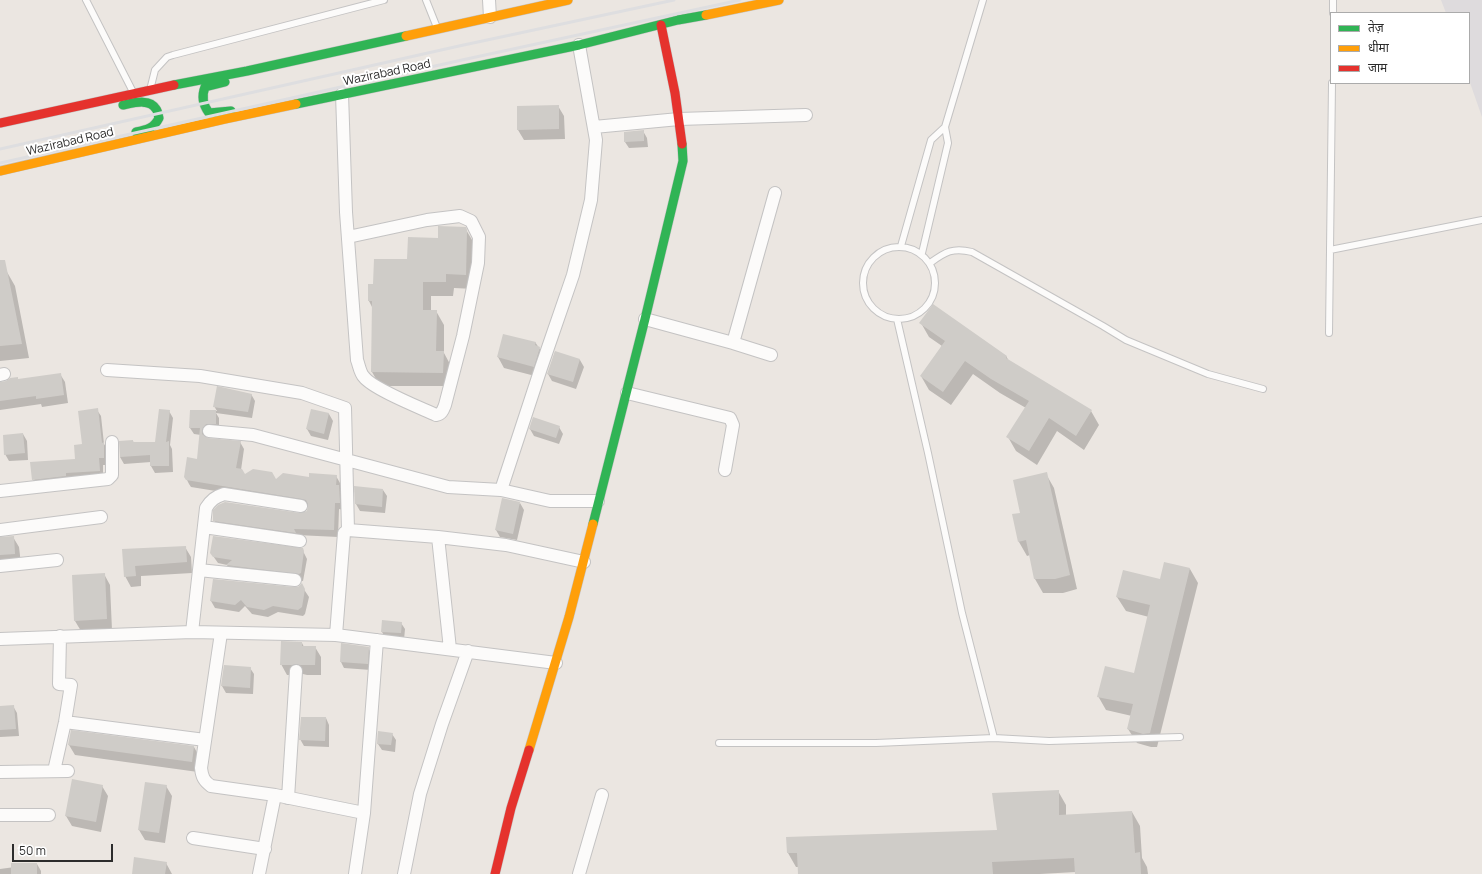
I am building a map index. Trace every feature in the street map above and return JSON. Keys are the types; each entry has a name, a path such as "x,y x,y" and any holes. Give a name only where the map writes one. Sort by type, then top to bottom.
{"main road":[{"path":"0,123 134,93 247,71 568,0"},
{"name":"Wazirabad Road","path":"0,171 111,144 251,113 579,45 661,25 779,0"},
{"path":"495,874 511,808 556,663 584,562 598,501 627,393 683,161 679,119 661,25"},
{"path":"247,71 238,80 205,87 202,92 202,98 203,104 209,113 243,109 251,113"},
{"path":"96,101 108,108 139,102 148,103 155,108 159,118 156,125 147,130 121,135 111,144"}],"street":[{"path":"490,0 490,17"},
{"path":"501,490 573,275 591,200 596,140 579,45"},
{"path":"342,94 348,237 357,360 364,377 373,385 436,415 440,414 445,405 463,336 476,276 479,237 472,221 460,216 428,220 348,237"},
{"path":"594,127 679,119 806,115"},
{"path":"733,343 774,193"},
{"path":"645,319 733,343 771,356"},
{"path":"107,370 200,376 302,394 345,408 348,530 344,533 336,635"},
{"path":"627,393 730,418 733,425 725,470"},
{"path":"209,431 254,435 448,487 501,490 550,501 598,501"},
{"path":"0,491 108,479 112,475 112,442"},
{"path":"192,632 206,508 210,501 216,496 224,494 301,506"},
{"path":"0,530 101,517"},
{"path":"204,527 300,541"},
{"path":"348,530 438,537 506,545 584,562"},
{"path":"438,537 450,649"},
{"path":"0,566 57,560"},
{"path":"199,570 295,580"},
{"path":"0,639 192,632 336,635 556,663"},
{"path":"221,633 201,768 205,782 211,786 275,795 364,813"},
{"path":"54,771 65,722 71,685 60,684 60,636"},
{"path":"355,874 364,813 377,640"},
{"path":"404,874 420,794 442,724 468,651"},
{"path":"288,798 296,671"},
{"path":"65,722 205,740"},
{"path":"0,772 68,771"},
{"path":"259,874 275,795"},
{"path":"579,874 602,795"},
{"path":"0,815 49,816"},
{"path":"193,838 265,849"}],"lane":[{"path":"86,0 134,93"},
{"path":"150,90 155,70 167,57 384,0"},
{"path":"426,0 437,28"},
{"path":"922,253 948,143 945,127 983,0"},
{"path":"1333,0 1333,12"},
{"path":"1329,333 1332,84"},
{"path":"901,246 931,140 935,134 945,127"},
{"path":"1330,250 1482,220"},
{"path":"901,246 911,248 922,253 930,262 936,278 934,294 926,308 913,317 897,320 881,315 869,304 862,289 863,273 871,258 885,250 901,246"},
{"path":"930,262 952,250 960,249 972,252 1126,340 1208,374 1264,389"},
{"path":"897,320 928,453 962,612 994,738"},
{"path":"719,743 876,743 994,738 1049,741 1180,737"}],"shaded area":[{"path":"1441,0 1482,0 1482,117 1470,83 1470,12 1446,12"}],"building":[{"path":"559,105 559,129 517,130 517,106"},
{"path":"644,130 644,141 624,142 624,132"},
{"path":"438,226 466,227 467,230 466,275 446,274 446,282 423,282 423,310 437,310 436,351 444,351 443,373 371,372 372,301 368,301 368,284 373,284 374,259 407,259 408,237 438,238"},
{"path":"0,260 5,260 22,344 0,346"},
{"path":"933,304 1007,356 1006,358 1092,410 1076,436 1049,418 1029,451 1006,437 1029,401 991,379 965,361 943,392 920,376 945,341 919,323"},
{"path":"503,334 536,342 535,345 540,347 534,367 497,357"},
{"path":"555,351 580,359 573,382 547,374"},
{"path":"61,373 64,395 36,399 36,396 0,401 0,382 6,381 10,378 18,377 18,379"},
{"path":"217,386 252,394 248,412 213,407"},
{"path":"98,408 102,443 104,442 104,458 99,458 100,471 66,473 66,476 32,480 30,462 75,459 74,445 82,444 78,411"},
{"path":"159,409 170,410 166,442 169,441 169,466 150,466 150,455 120,457 119,441 133,440 133,442 155,442"},
{"path":"311,409 329,413 324,434 306,429"},
{"path":"190,410 216,410 216,424 206,424 202,430 202,434 208,438 241,441 236,468 242,469 245,474 253,469 272,472 276,479 283,473 309,477 309,473 337,475 336,485 339,485 340,503 335,503 334,530 294,529 296,533 213,521 213,510 218,505 225,502 300,513 307,511 308,504 306,500 302,499 186,480 184,477 187,457 197,459 200,428 189,428"},
{"path":"533,417 560,426 556,438 529,429"},
{"path":"23,433 25,453 4,455 3,435"},
{"path":"1047,472 1070,575 1055,579 1034,579 1026,540 1018,542 1012,514 1020,513 1013,480"},
{"path":"354,486 383,489 382,507 355,504"},
{"path":"502,498 520,502 513,534 495,530"},
{"path":"14,536 15,554 0,555 0,537"},
{"path":"213,536 303,548 304,551 301,573 299,574 226,565 232,560 213,557 210,553"},
{"path":"186,546 187,562 135,566 136,576 124,577 122,549"},
{"path":"1164,562 1190,568 1150,733 1143,734 1127,729 1133,704 1097,697 1105,666 1134,673 1150,605 1116,597 1123,570 1160,579"},
{"path":"105,573 107,619 74,621 72,575"},
{"path":"213,579 294,587 298,587 302,583 305,589 302,607 298,610 273,606 264,610 247,607 241,600 235,605 210,601"},
{"path":"382,620 402,622 401,633 381,632"},
{"path":"281,641 302,642 302,646 316,646 315,665 280,665"},
{"path":"341,643 369,647 368,664 340,662"},
{"path":"224,665 251,667 250,688 221,686"},
{"path":"14,705 16,729 0,730 0,706"},
{"path":"301,717 326,717 325,741 299,740"},
{"path":"71,730 194,746 192,762 68,745"},
{"path":"378,731 393,733 391,745 377,744"},
{"path":"72,779 103,785 96,822 65,816"},
{"path":"145,782 167,785 159,833 138,830"},
{"path":"1059,790 1059,815 1132,811 1135,853 1140,852 1141,874 1075,874 1074,858 992,862 993,874 798,874 797,853 787,853 786,837 997,830 992,793"},
{"path":"134,857 167,862 165,874 132,874"},
{"path":"11,863 37,863 37,874 11,874"}],"railway":[{"path":"0,149 459,46 674,0"},
{"path":"0,163 462,60 740,0"}],"traffic: fast":[{"path":"296,104 579,45 678,20 706,15"},
{"path":"174,85 247,71 406,36"},
{"path":"225,82 205,87 203,101 209,113 231,111"},
{"path":"123,105 136,102 146,102 150,103 157,111 159,118 155,124 147,129 136,132"},
{"path":"593,524 683,161 682,144"}],"traffic: slow":[{"path":"406,36 568,0"},
{"path":"706,15 779,0"},
{"path":"0,171 296,104"},
{"path":"529,750 569,617 593,524"}],"traffic: jam":[{"path":"661,25 675,93 682,144"},
{"path":"0,123 174,85"},
{"path":"495,874 511,808 529,750"}]}
